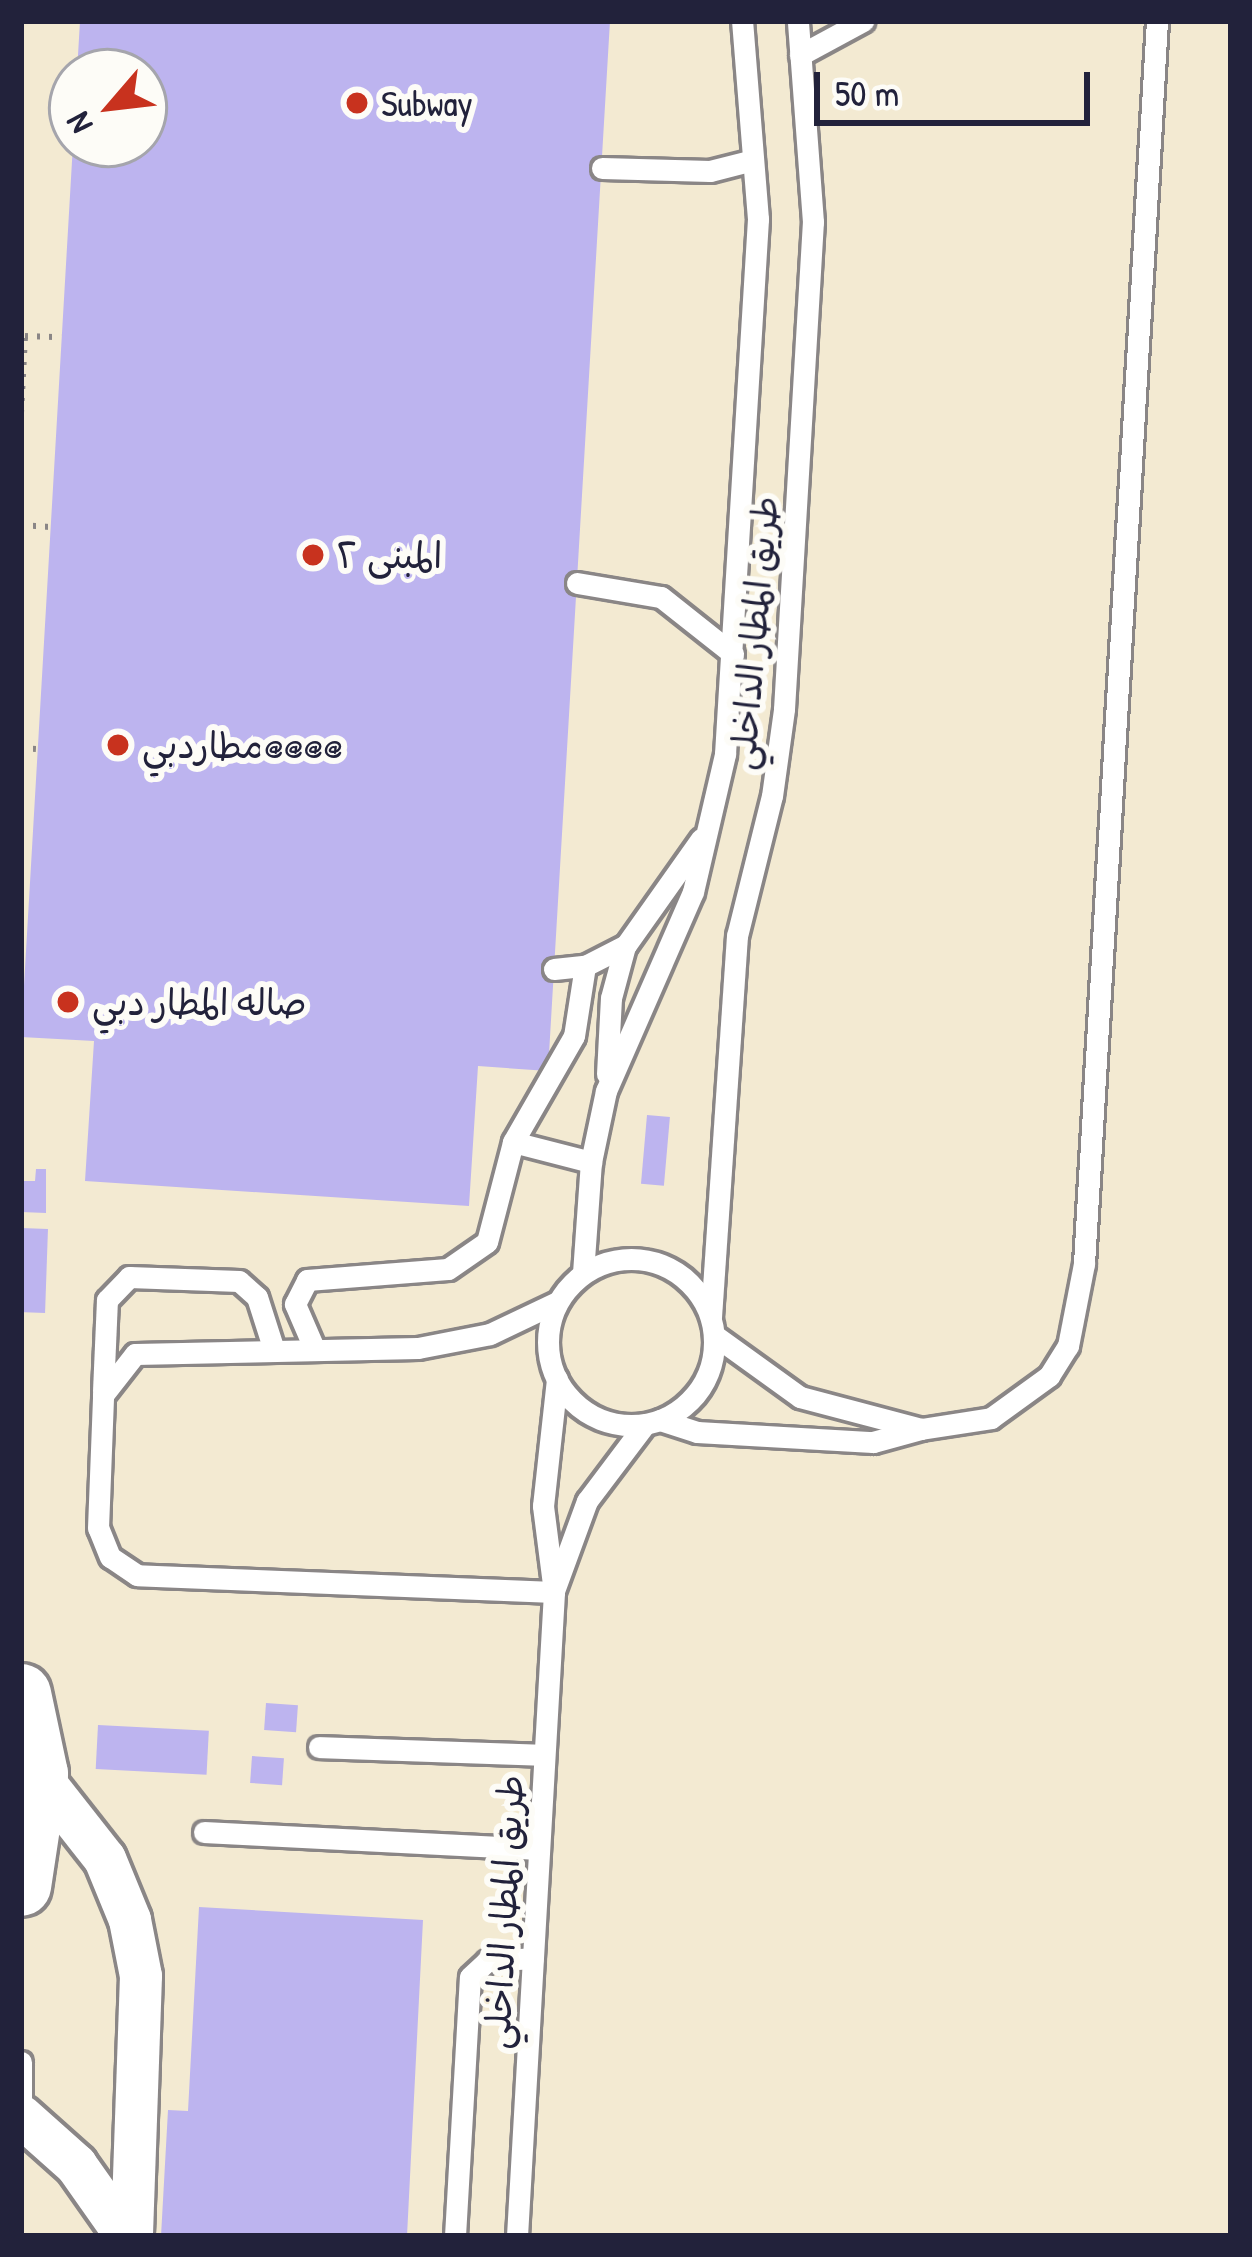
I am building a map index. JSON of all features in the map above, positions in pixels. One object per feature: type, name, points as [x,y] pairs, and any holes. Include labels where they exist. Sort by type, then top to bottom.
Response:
[{"type":"street","points":[[21,1694],[38,1774],[21,1886]]},
{"type":"street","points":[[38,1774],[105,1859],[130,1920],[142,1976],[129,2236]]},
{"type":"street","points":[[21,2112],[76,2165],[129,2236]]},
{"type":"lane","name":"طريق المطار الداخلي","points":[[583,1273],[591,1162],[606,1091],[669,959],[712,824],[733,654],[758,219],[742,21]]},
{"type":"lane","name":"طريق المطار الداخلي","points":[[554,1592],[587,1501],[652,1422],[706,1377],[737,936],[772,796],[784,709],[813,222],[798,21]]},
{"type":"lane","points":[[800,55],[863,21]]},
{"type":"lane","points":[[557,1379],[593,1416],[697,1432],[873,1442],[921,1430],[956,1429],[1022,1401],[1058,1361],[1079,1311],[1157,21]]},
{"type":"lane","points":[[602,168],[710,172],[753,160]]},
{"type":"lane","points":[[577,583],[661,597],[733,654]]},
{"type":"lane","points":[[606,1091],[611,998],[626,945],[712,824]]},
{"type":"lane","points":[[554,969],[584,966],[626,945]]},
{"type":"lane","points":[[314,1348],[295,1304],[308,1280],[424,1274],[470,1259],[498,1221],[514,1142],[574,1036],[584,966]]},
{"type":"lane","points":[[514,1142],[591,1162]]},
{"type":"lane","points":[[103,1395],[120,1365],[151,1348],[454,1343],[557,1302],[583,1273],[620,1259],[658,1263],[692,1285],[712,1326],[800,1396],[921,1430]]},
{"type":"lane","points":[[273,1347],[257,1297],[239,1281],[129,1277],[107,1300],[98,1528],[110,1557],[136,1574],[554,1592]]},
{"type":"lane","name":"طريق المطار الداخلي","points":[[518,2236],[554,1592],[543,1505],[557,1379],[548,1341],[557,1302]]},
{"type":"lane","points":[[319,1747],[544,1755]]},
{"type":"lane","points":[[204,1832],[539,1849]]},
{"type":"lane","points":[[455,2236],[470,1977],[487,1961],[533,1958]]},
{"type":"lane","points":[[21,2062],[21,2112]]},
{"type":"path","points":[[21,413],[25,336],[61,338]]},
{"type":"path","points":[[21,525],[50,527]]},
{"type":"path","points":[[21,748],[36,749]]},
{"type":"building","name":"المبنى ٢","points":[[80,21],[610,21],[548,1071],[478,1066],[469,1206],[85,1181],[94,1041],[21,1037],[72,168],[168,168],[168,48],[78,48]]},
{"type":"building","points":[[647,1115],[670,1117],[664,1186],[641,1184]]},
{"type":"building","points":[[36,1169],[46,1169],[46,1213],[21,1212],[21,1181],[35,1181]]},
{"type":"building","points":[[21,1228],[48,1229],[45,1313],[21,1312]]},
{"type":"building","points":[[266,1703],[298,1705],[296,1732],[264,1730]]},
{"type":"building","points":[[98,1725],[209,1731],[207,1775],[96,1769]]},
{"type":"building","points":[[252,1756],[284,1758],[282,1785],[250,1783]]},
{"type":"building","points":[[199,1907],[423,1920],[407,2236],[161,2236],[168,2110],[188,2111]]},
{"type":"place","name":"Subway","points":[[357,103]]},
{"type":"place","name":"المبنى ٢","points":[[313,555]]},
{"type":"place","name":"مطاردبي@@@@","points":[[118,745]]},
{"type":"place","name":"صاله المطار دبي","points":[[68,1002]]}]
